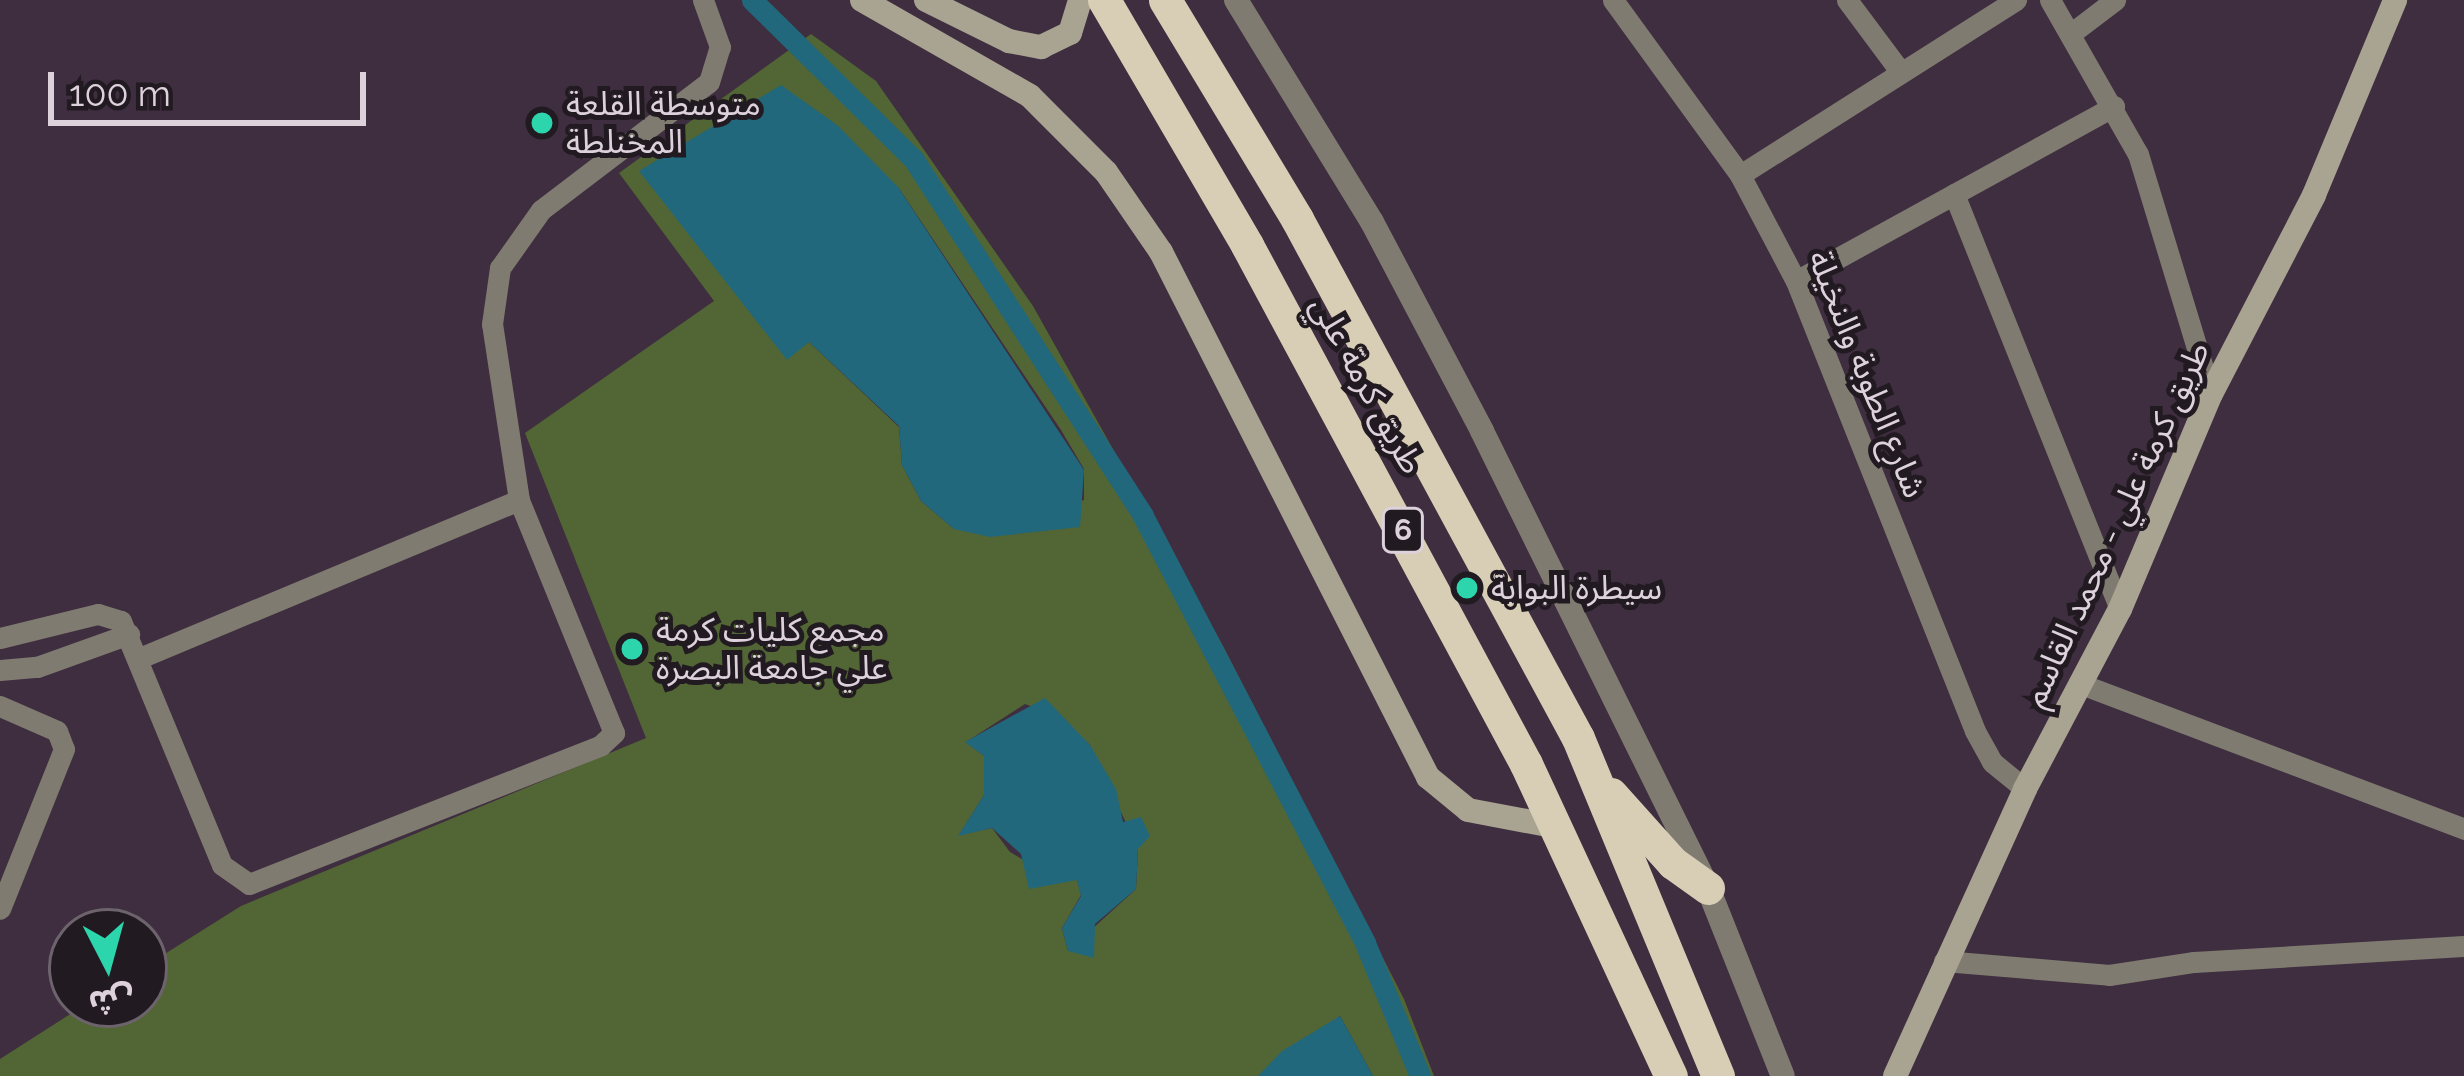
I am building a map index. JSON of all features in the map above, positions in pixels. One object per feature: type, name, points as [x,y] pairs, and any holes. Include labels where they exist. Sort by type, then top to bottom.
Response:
[{"type":"highway","name":"طريق كرمة علي","points":[[1104,0],[1328,391],[1558,827],[1671,1076]]},
{"type":"highway","name":"طريق كرمة علي","points":[[1165,0],[1343,303],[1600,785],[1716,1074]]},
{"type":"highway","points":[[1292,330],[1343,303]]},
{"type":"highway","points":[[1328,391],[1376,364]]},
{"type":"highway","points":[[1600,785],[1672,863],[1708,888]]},
{"type":"main road","points":[[862,0],[1030,96],[1106,172],[1160,252],[1428,777],[1468,810],[1558,827]]},
{"type":"main road","points":[[926,0],[1010,41],[1041,47],[1070,33],[1080,0]]},
{"type":"main road","name":"طريق كرمة علي - محمد القاسم","points":[[1895,1076],[2025,789],[2120,609],[2211,394],[2314,195],[2395,0]]},
{"type":"street","points":[[0,638],[98,614],[121,621],[221,865],[237,883],[260,881],[601,745],[614,723],[519,500],[492,324],[500,268],[541,210],[709,82],[720,47],[703,0]]},
{"type":"street","points":[[1236,0],[1383,242],[1708,888],[1783,1076]]},
{"type":"street","name":"شارع الطوبة والنخيلة","points":[[1613,0],[1740,175],[1796,281],[1975,731],[1992,762],[2025,789]]},
{"type":"street","points":[[1847,0],[1900,71]]},
{"type":"street","points":[[1740,175],[2016,0]]},
{"type":"street","points":[[2050,0],[2114,106],[2156,198],[2211,394]]},
{"type":"street","points":[[2072,32],[2115,0]]},
{"type":"street","points":[[1796,281],[2114,106]]},
{"type":"street","points":[[1954,194],[2120,609]]},
{"type":"street","points":[[140,658],[519,500]]},
{"type":"street","points":[[4,677],[129,634]]},
{"type":"street","points":[[2081,684],[2464,829]]},
{"type":"street","points":[[0,706],[57,731],[64,749],[0,909]]},
{"type":"street","points":[[1944,962],[2109,975],[2194,962],[2464,946]]},
{"type":"green space","points":[[811,34],[876,81],[1033,306],[1223,646],[1404,999],[1434,1076],[1373,1076],[1340,1016],[1258,1076],[0,1076],[0,1059],[48,1028],[168,1028],[168,952],[241,906],[646,738],[525,433],[714,301],[619,173]],"holes":[[[898,187],[1084,469],[1084,500],[954,529],[921,501],[902,465],[899,427],[808,341],[787,359]],[[1025,704],[1057,716],[1090,745],[1138,849],[1136,889],[1068,951],[1062,928],[1081,895],[1077,880],[1055,879],[1010,852],[992,828],[959,835],[984,795],[984,756],[966,742]]]},
{"type":"water","points":[[781,85],[837,125],[898,187],[1084,470],[1080,527],[990,537],[954,529],[921,501],[902,465],[899,426],[809,342],[787,360],[639,171]]},
{"type":"water","points":[[1045,698],[1090,745],[1116,789],[1123,822],[1141,817],[1150,836],[1138,849],[1136,889],[1095,924],[1094,958],[1068,951],[1062,928],[1081,896],[1077,880],[1029,889],[1021,854],[992,828],[958,836],[984,795],[984,756],[965,742]]},
{"type":"water","points":[[1340,1016],[1373,1076],[1258,1076],[1282,1051]]},
{"type":"waterway","points":[[752,0],[914,160],[1143,516],[1365,943],[1420,1076]]},
{"type":"place","name":"متوسطة القلعة المخنلطة","points":[[542,123]]},
{"type":"place","name":"سيطرة البوابة","points":[[1467,588]]},
{"type":"place","name":"مجمع كليات كرمة علي جامعة البصرة","points":[[632,649]]}]
